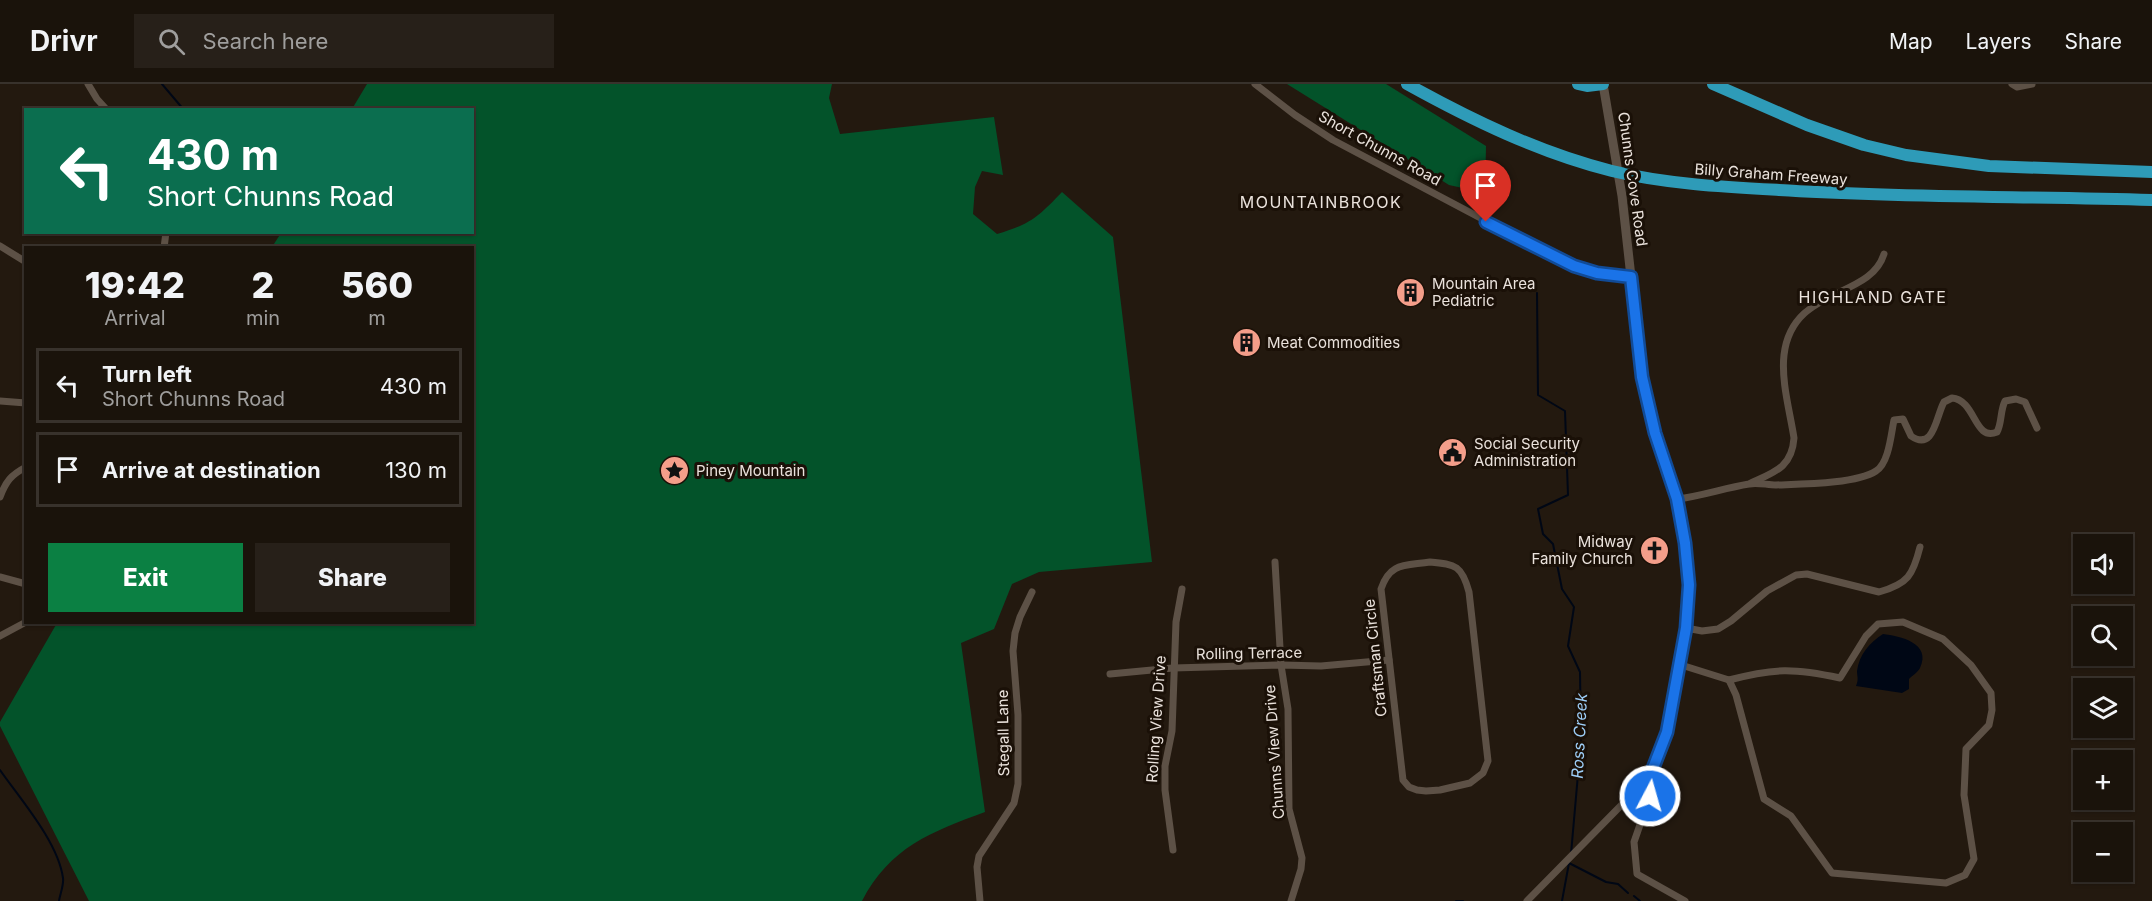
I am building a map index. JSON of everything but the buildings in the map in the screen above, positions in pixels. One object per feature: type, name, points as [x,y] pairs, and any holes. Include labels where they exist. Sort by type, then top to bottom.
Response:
[{"type":"highway","name":"Billy Graham Freeway","points":[[1407,84],[1493,129],[1573,159],[1613,171],[1678,182],[1878,196],[2056,196],[2152,200]]},
{"type":"highway","points":[[1578,84],[1587,86],[1603,84]]},
{"type":"highway","points":[[1713,84],[1807,125],[1864,145],[1906,155],[1989,166],[2152,172]]},
{"type":"street","points":[[88,84],[105,108]]},
{"type":"street","name":"Short Chunns Road","points":[[1255,84],[1295,115],[1333,140],[1541,250],[1574,266],[1597,273],[1631,277]]},
{"type":"street","name":"Chunns Cove Road","points":[[1527,901],[1650,776],[1667,732],[1686,628],[1689,585],[1685,543],[1677,499],[1655,433],[1642,377],[1622,196],[1603,84]]},
{"type":"street","points":[[2012,84],[2017,87],[2032,84]]},
{"type":"street","points":[[0,246],[24,261]]},
{"type":"street","points":[[1677,499],[1751,483],[1783,466],[1793,448],[1794,438],[1784,375],[1784,355],[1788,339],[1803,315],[1818,302],[1866,279],[1877,268],[1884,254]]},
{"type":"street","points":[[1751,483],[1774,485],[1824,482],[1864,476],[1878,470],[1884,458],[1894,420],[1903,419],[1911,436],[1920,441],[1925,440],[1934,431],[1944,402],[1948,399],[1956,398],[1964,402],[1982,431],[1991,434],[1998,429],[2005,401],[2016,399],[2025,402],[2037,428]]},
{"type":"street","points":[[0,401],[24,403]]},
{"type":"street","points":[[0,497],[6,482],[12,475],[24,468]]},
{"type":"street","points":[[1686,628],[1702,631],[1725,626],[1767,591],[1796,575],[1808,574],[1879,592],[1889,590],[1906,580],[1911,574],[1920,547]]},
{"type":"street","name":"Chunns View Drive","points":[[1275,562],[1281,665],[1288,709],[1289,809],[1302,858],[1291,901]]},
{"type":"street","name":"Craftsman Circle","points":[[1430,562],[1449,563],[1460,569],[1469,592],[1488,761],[1483,773],[1470,783],[1426,792],[1409,787],[1403,780],[1389,660],[1381,589],[1385,576],[1396,568],[1430,562]]},
{"type":"street","points":[[0,577],[24,583]]},
{"type":"street","name":"Rolling View Drive","points":[[1173,850],[1165,790],[1165,766],[1172,731],[1176,622],[1182,589]]},
{"type":"street","name":"Stegall Lane","points":[[980,901],[977,867],[979,856],[1014,803],[1018,784],[1018,715],[1013,651],[1020,617],[1032,592]]},
{"type":"street","points":[[1678,664],[1729,680],[1785,669],[1840,678],[1866,636],[1878,624],[1903,622],[1943,639],[1971,665],[1992,693],[1989,725],[1966,749],[1964,795],[1974,859],[1965,875],[1946,883],[1832,873],[1791,816],[1764,799],[1736,695],[1729,680]]},
{"type":"street","points":[[0,636],[24,623]]},
{"type":"street","name":"Rolling Terrace","points":[[1110,674],[1173,668],[1321,666],[1389,660]]},
{"type":"street","points":[[1650,776],[1650,796],[1634,842],[1637,874],[1685,901]]},
{"type":"green space","points":[[367,84],[832,84],[829,98],[840,134],[994,117],[1003,175],[982,171],[975,187],[973,214],[997,234],[1033,219],[1062,192],[1113,237],[1152,562],[1039,572],[1012,584],[994,629],[961,643],[985,812],[930,835],[899,854],[873,882],[862,901],[89,901],[0,726],[0,722],[56,624],[474,624],[474,246],[273,246],[280,234],[474,234],[474,108],[353,108]]},
{"type":"green space","points":[[1287,84],[1386,84],[1486,146],[1485,193],[1449,185]]},
{"type":"shaded area","points":[[1883,634],[1912,642],[1922,652],[1923,659],[1920,668],[1909,679],[1909,689],[1902,693],[1856,686],[1858,665],[1863,654]]},
{"type":"waterway","points":[[162,84],[182,108]]},
{"type":"waterway","name":"Ross Creek","points":[[1537,293],[1538,395],[1565,411],[1568,495],[1538,509],[1543,534],[1553,544],[1562,589],[1574,607],[1568,646],[1580,672],[1581,740],[1571,854]]},
{"type":"waterway","points":[[0,770],[38,822],[54,850],[63,878],[59,901]]},
{"type":"waterway","points":[[1569,863],[1606,882],[1618,884],[1628,893]]},
{"type":"waterway","name":"Ross Creek","points":[[1562,901],[1569,863]]},
{"type":"waterway","points":[[1634,896],[1640,901]]},
{"type":"waterway","points":[[1456,901],[1463,901]]},
{"type":"place","name":"Mountain Area Pediatric","points":[[1411,292]]},
{"type":"place","name":"Meat Commodities","points":[[1246,342]]},
{"type":"place","name":"Social Security Administration","points":[[1453,452]]},
{"type":"place","name":"Piney Mountain","points":[[675,470]]},
{"type":"place","name":"Midway Family Church","points":[[1654,550]]},
{"type":"district","name":"MOUNTAINBROOK","points":[[1321,202]]},
{"type":"district","name":"HIGHLAND GATE","points":[[1873,297]]},
{"type":"route","points":[[1486,222],[1574,266],[1597,273],[1631,277],[1642,377],[1655,433],[1677,499],[1685,543],[1689,585],[1686,628],[1667,732],[1650,776],[1650,796]]}]
